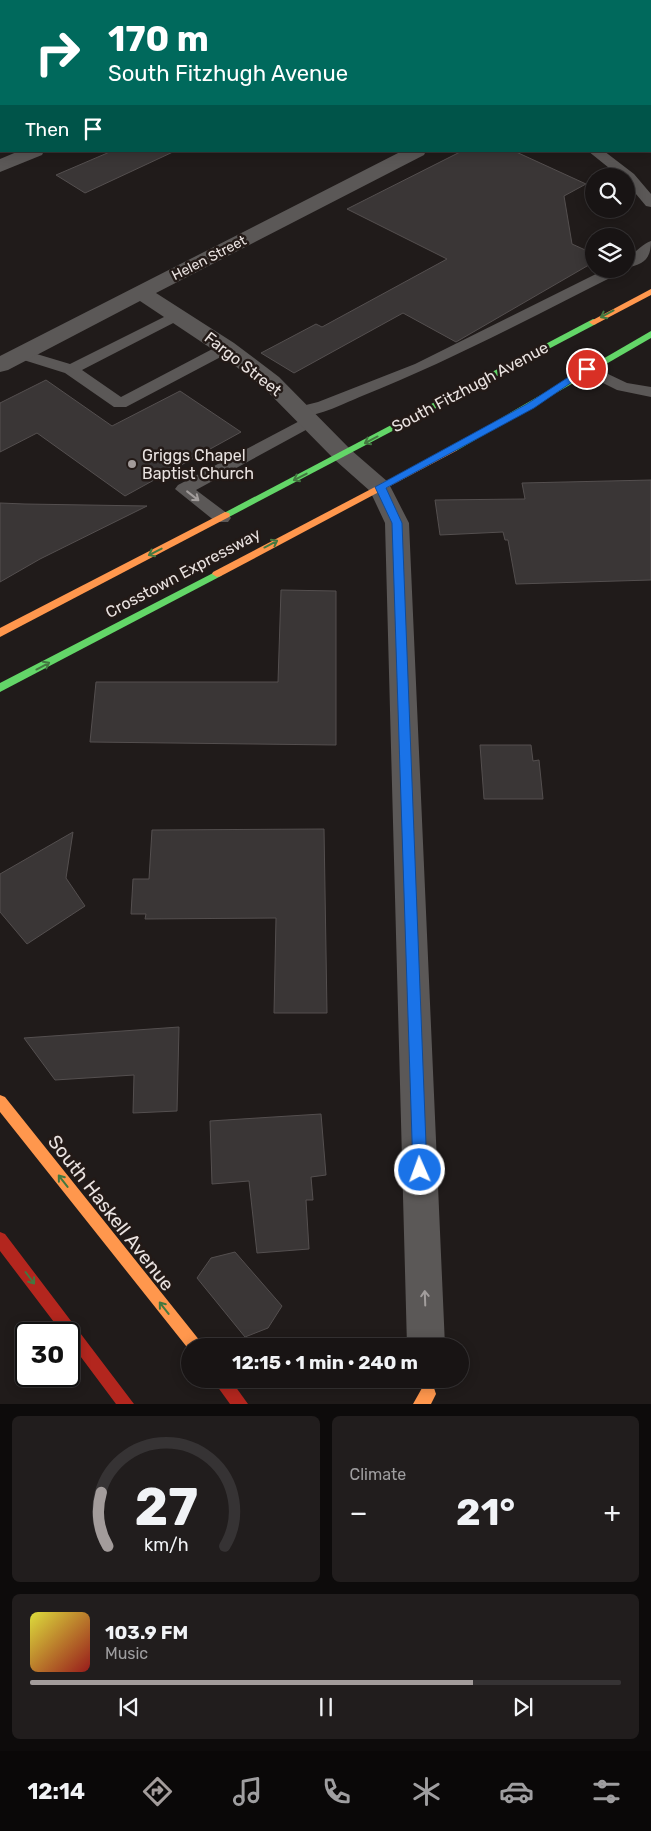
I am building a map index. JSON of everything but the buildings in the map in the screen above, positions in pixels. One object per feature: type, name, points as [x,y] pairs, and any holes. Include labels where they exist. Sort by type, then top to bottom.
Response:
[{"type":"main road","name":"South Fitzhugh Avenue","points":[[343,455],[651,292]]},
{"type":"main road","points":[[380,487],[530,406],[587,369],[651,334]]},
{"type":"main road","name":"Crosstown Expressway","points":[[0,633],[343,455]]},
{"type":"main road","name":"Crosstown Expressway","points":[[0,688],[380,487]]},
{"type":"main road","name":"South Haskell Avenue","points":[[0,1101],[189,1338]]},
{"type":"main road","points":[[0,1239],[126,1404]]},
{"type":"main road","points":[[227,1388],[240,1404]]},
{"type":"street","points":[[0,166],[33,152]]},
{"type":"street","name":"Helen Street","points":[[0,365],[415,152]]},
{"type":"street","name":"Fargo Street","points":[[141,293],[226,348],[271,382],[343,455],[380,487]]},
{"type":"street","points":[[380,487],[397,523],[426,1338]]},
{"type":"lane","points":[[596,152],[629,177],[651,202]]},
{"type":"lane","points":[[635,260],[642,256],[651,245]]},
{"type":"lane","points":[[222,518],[184,489],[324,406],[421,367],[599,278]]},
{"type":"lane","points":[[71,370],[176,316]]},
{"type":"lane","points":[[20,354],[71,370],[120,404],[226,348]]},
{"type":"lane","points":[[587,369],[623,387],[651,392]]},
{"type":"traffic: fast","points":[[225,515],[593,322]]},
{"type":"traffic: fast","points":[[453,449],[651,334]]},
{"type":"traffic: fast","points":[[0,688],[217,574]]},
{"type":"traffic: slow","points":[[593,322],[651,292]]},
{"type":"traffic: slow","points":[[217,574],[453,449]]},
{"type":"traffic: slow","points":[[0,633],[225,515]]},
{"type":"traffic: slow","points":[[0,1101],[189,1338]]},
{"type":"traffic: slow","points":[[421,1404],[428,1394]]},
{"type":"traffic: jam","points":[[0,1239],[126,1404]]},
{"type":"traffic: jam","points":[[227,1388],[240,1404]]},
{"type":"place","name":"Griggs Chapel Baptist Church","points":[[132,464]]},
{"type":"route","points":[[420,1170],[397,523],[380,487],[530,406],[587,369]]}]
